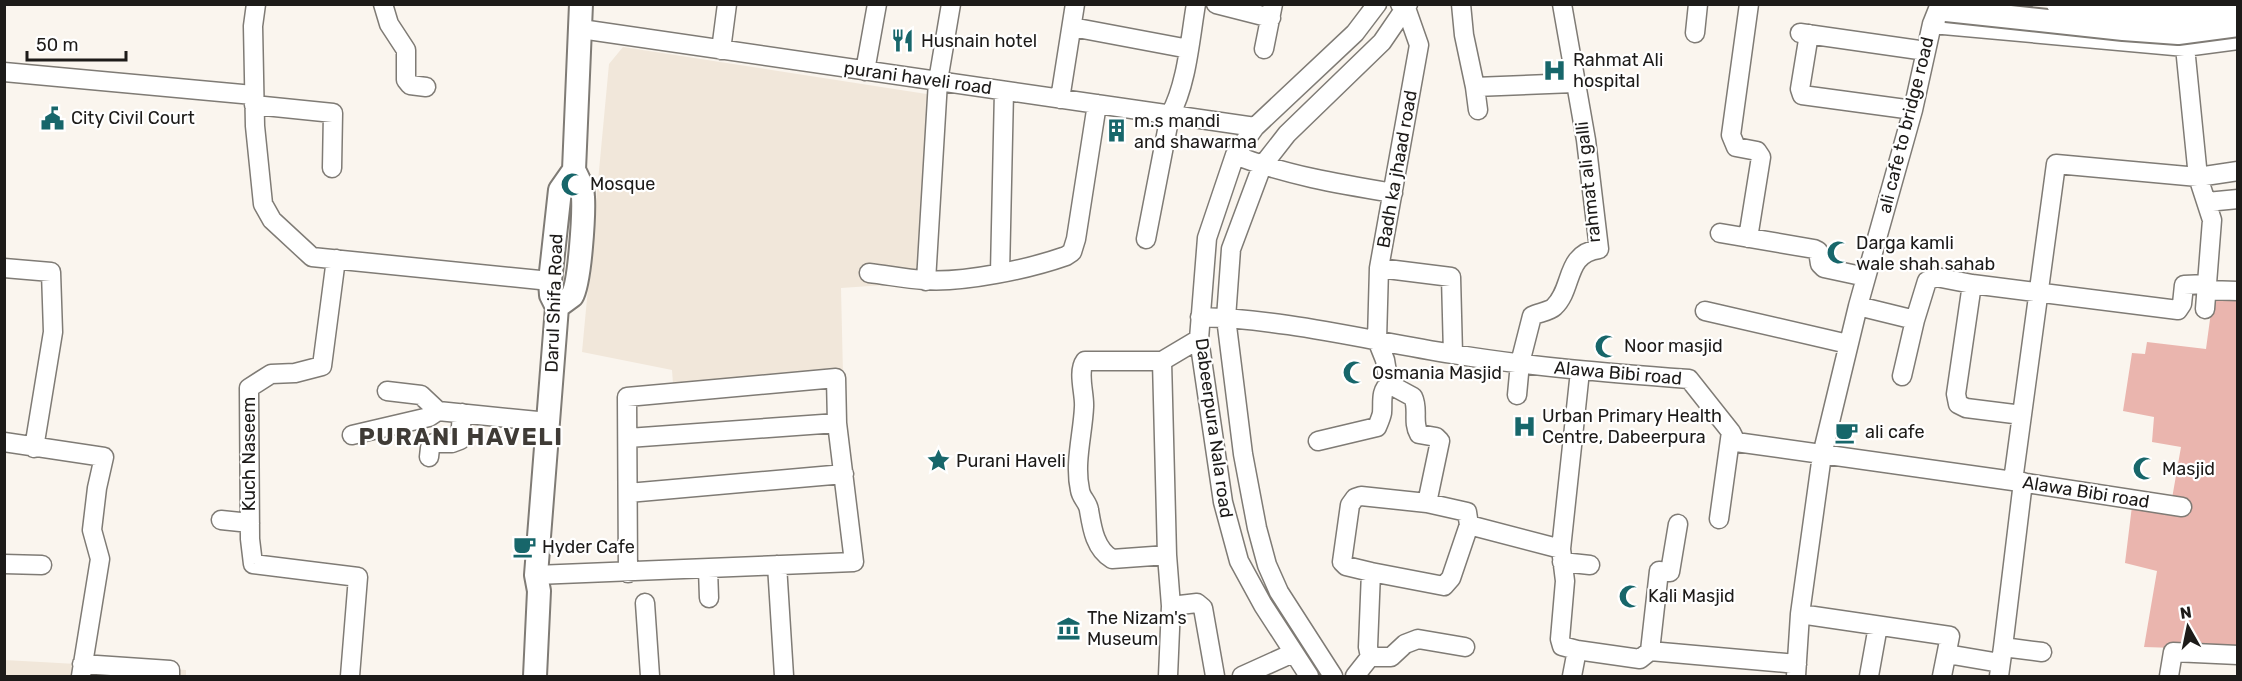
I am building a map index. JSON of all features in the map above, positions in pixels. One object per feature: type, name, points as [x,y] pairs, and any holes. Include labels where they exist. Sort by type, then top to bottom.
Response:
[{"type":"main road","name":"Darul Shifa Road","points":[[535,676],[539,591],[536,578],[557,307],[551,294],[550,280],[560,190],[574,170],[581,4]]},
{"type":"main road","points":[[2058,4],[2178,16],[2238,9]]},
{"type":"main road","points":[[1939,13],[2178,33],[2238,25]]},
{"type":"main road","points":[[557,307],[572,297],[576,280],[583,195],[574,170]]},
{"type":"main road","points":[[524,676],[529,591],[536,578]]},
{"type":"street","points":[[256,4],[253,26],[254,100],[263,204],[272,220],[312,257],[550,280]]},
{"type":"street","points":[[382,4],[389,24],[406,50],[406,81],[410,85],[426,87]]},
{"type":"street","points":[[721,50],[728,4]]},
{"type":"street","points":[[865,71],[877,4]]},
{"type":"street","points":[[926,280],[938,81],[951,4]]},
{"type":"street","points":[[1060,99],[1075,4]]},
{"type":"street","points":[[1146,239],[1170,115],[1177,103],[1189,49],[1196,4]]},
{"type":"street","points":[[1216,4],[1272,11],[1264,50]]},
{"type":"street","name":"Dabeerpura Nala road","points":[[1309,676],[1263,605],[1239,561],[1223,502],[1199,339],[1207,238],[1235,155],[1255,127],[1355,33],[1377,4]]},
{"type":"street","points":[[1461,4],[1478,110]]},
{"type":"street","name":"rahmat ali galli","points":[[1520,363],[1532,316],[1554,308],[1563,293],[1574,264],[1588,251],[1599,249],[1586,140],[1574,83],[1562,4]]},
{"type":"street","points":[[1695,33],[1698,4]]},
{"type":"street","points":[[1748,238],[1761,157],[1757,151],[1736,147],[1731,135],[1749,4]]},
{"type":"street","points":[[2210,4],[2216,44]]},
{"type":"street","name":"Dabeerpura Nala road","points":[[1333,676],[1279,592],[1267,565],[1257,528],[1243,454],[1226,318],[1231,249],[1262,166],[1287,134],[1382,42],[1404,6]]},
{"type":"street","name":"Badh ka jhaad road","points":[[1389,384],[1385,360],[1377,339],[1379,268],[1419,45],[1404,6]]},
{"type":"street","points":[[1939,13],[2185,47],[2238,40]]},
{"type":"street","name":"ali cafe to bridge road","points":[[1796,670],[1800,614],[1822,455],[1858,306],[1913,110],[1926,51],[1939,13]]},
{"type":"street","points":[[1072,27],[1189,49]]},
{"type":"street","name":"purani haveli road","points":[[581,29],[1255,127]]},
{"type":"street","points":[[1913,110],[1802,95],[1800,89],[1805,34],[1926,51]]},
{"type":"street","points":[[2185,47],[2198,177],[2212,220],[2205,309]]},
{"type":"street","points":[[4,72],[254,100],[333,113],[332,168]]},
{"type":"street","points":[[1475,87],[1574,83]]},
{"type":"street","points":[[1000,273],[1004,91]]},
{"type":"street","points":[[869,273],[926,280],[1000,273],[1058,259],[1072,252],[1097,104]]},
{"type":"street","points":[[1235,155],[1262,166],[1393,193]]},
{"type":"street","points":[[2000,662],[2018,482],[2022,416],[2056,165],[2198,177],[2238,171]]},
{"type":"street","points":[[2207,202],[2238,200]]},
{"type":"street","points":[[1720,233],[1814,249],[1818,251],[1820,264],[1824,268],[1866,277]]},
{"type":"street","name":"Kuch Naseem","points":[[336,259],[322,366],[295,373],[271,374],[249,388],[250,523],[253,564],[358,577],[350,676]]},
{"type":"street","points":[[4,268],[51,272],[53,332],[34,448]]},
{"type":"street","points":[[1379,268],[1451,277],[1453,354]]},
{"type":"street","points":[[1902,376],[1915,320],[1929,278],[1936,277],[1972,284],[2178,310],[2182,304],[2184,285],[2238,291]]},
{"type":"street","points":[[1972,284],[1956,394],[1958,404],[1966,408],[2022,416]]},
{"type":"street","points":[[1858,306],[1915,320]]},
{"type":"street","points":[[1706,311],[1848,344]]},
{"type":"street","name":"Alawa Bibi road","points":[[1200,317],[1226,318],[1377,339],[1453,354],[1580,371],[1689,379],[1731,432],[1736,442],[2182,507]]},
{"type":"street","points":[[1167,555],[1112,559],[1106,555],[1094,535],[1088,505],[1082,497],[1078,478],[1084,405],[1082,365],[1085,362],[1162,361],[1199,339]]},
{"type":"street","points":[[1162,361],[1167,555],[1171,606],[1166,673]]},
{"type":"street","points":[[1516,395],[1520,363]]},
{"type":"street","points":[[1580,371],[1562,555],[1565,581],[1560,643],[1562,646],[1640,659],[1650,651],[1659,571],[1670,572],[1678,524]]},
{"type":"street","points":[[536,578],[854,562],[837,423],[836,378],[627,398],[628,573]]},
{"type":"street","points":[[1318,441],[1377,427],[1382,415],[1383,393],[1385,386],[1389,384],[1413,397],[1417,407],[1415,426],[1419,434],[1436,437],[1440,441],[1427,503]]},
{"type":"street","points":[[387,391],[421,395],[438,411]]},
{"type":"street","points":[[352,435],[429,417],[438,411],[548,422]]},
{"type":"street","points":[[429,457],[430,448],[434,443],[452,443],[459,440],[462,413]]},
{"type":"street","points":[[628,438],[837,423]]},
{"type":"street","points":[[1719,519],[1731,432]]},
{"type":"street","points":[[6,448],[34,448],[104,457],[97,488],[92,530],[100,559],[82,670],[170,670],[170,676]]},
{"type":"street","points":[[628,493],[844,474]]},
{"type":"street","points":[[1367,496],[1427,503],[1467,512],[1469,525],[1451,578],[1444,586],[1371,572],[1346,566],[1342,562],[1352,502],[1355,498],[1367,496]]},
{"type":"street","points":[[221,520],[250,523]]},
{"type":"street","points":[[1469,525],[1590,565]]},
{"type":"street","points":[[1231,534],[1257,528]]},
{"type":"street","points":[[4,564],[42,565]]},
{"type":"street","points":[[777,565],[784,676]]},
{"type":"street","points":[[708,569],[709,598]]},
{"type":"street","points":[[1355,676],[1370,657],[1368,647],[1371,572]]},
{"type":"street","points":[[645,603],[650,676]]},
{"type":"street","points":[[1171,606],[1197,603],[1203,608],[1215,676]]},
{"type":"street","points":[[1800,614],[1950,636],[1942,676]]},
{"type":"street","points":[[1869,676],[1878,626]]},
{"type":"street","points":[[1370,657],[1391,657],[1405,644],[1419,639],[1465,647]]},
{"type":"street","points":[[1572,676],[1577,650]]},
{"type":"street","points":[[1650,651],[1796,670]]},
{"type":"street","points":[[2169,676],[2173,651],[2238,655]]},
{"type":"street","points":[[1947,654],[2000,662],[2042,652]]},
{"type":"street","points":[[1242,676],[1293,653]]},
{"type":"shaded area","points":[[623,47],[933,95],[929,282],[841,288],[843,375],[673,384],[672,370],[582,352],[609,64]]},
{"type":"shaded area","points":[[2213,297],[2237,298],[2237,650],[2144,647],[2157,571],[2125,563],[2132,506],[2170,510],[2181,447],[2152,442],[2154,417],[2123,411],[2132,353],[2145,354],[2147,342],[2206,349]]},
{"type":"shaded area","points":[[4,660],[186,670],[186,676],[5,676]]},
{"type":"place","name":"Husnain hotel","points":[[903,41]]},
{"type":"place","name":"Rahmat Ali hospital","points":[[1555,70]]},
{"type":"place","name":"City Civil Court","points":[[53,118]]},
{"type":"place","name":"m.s mandi and shawarma","points":[[1116,131]]},
{"type":"place","name":"Mosque","points":[[572,184]]},
{"type":"place","name":"Darga kamli wale shah sahab","points":[[1838,253]]},
{"type":"place","name":"Noor masjid","points":[[1606,346]]},
{"type":"place","name":"Osmania Masjid","points":[[1354,373]]},
{"type":"place","name":"Urban Primary Health Centre, Dabeerpura","points":[[1524,426]]},
{"type":"place","name":"ali cafe","points":[[1847,432]]},
{"type":"place","name":"Purani Haveli","points":[[938,461]]},
{"type":"place","name":"Masjid","points":[[2144,469]]},
{"type":"place","name":"Hyder Cafe","points":[[524,547]]},
{"type":"place","name":"Kali Masjid","points":[[1630,596]]},
{"type":"place","name":"The Nizam's Museum","points":[[1069,628]]},
{"type":"district","name":"PURANI HAVELI","points":[[461,437]]}]
